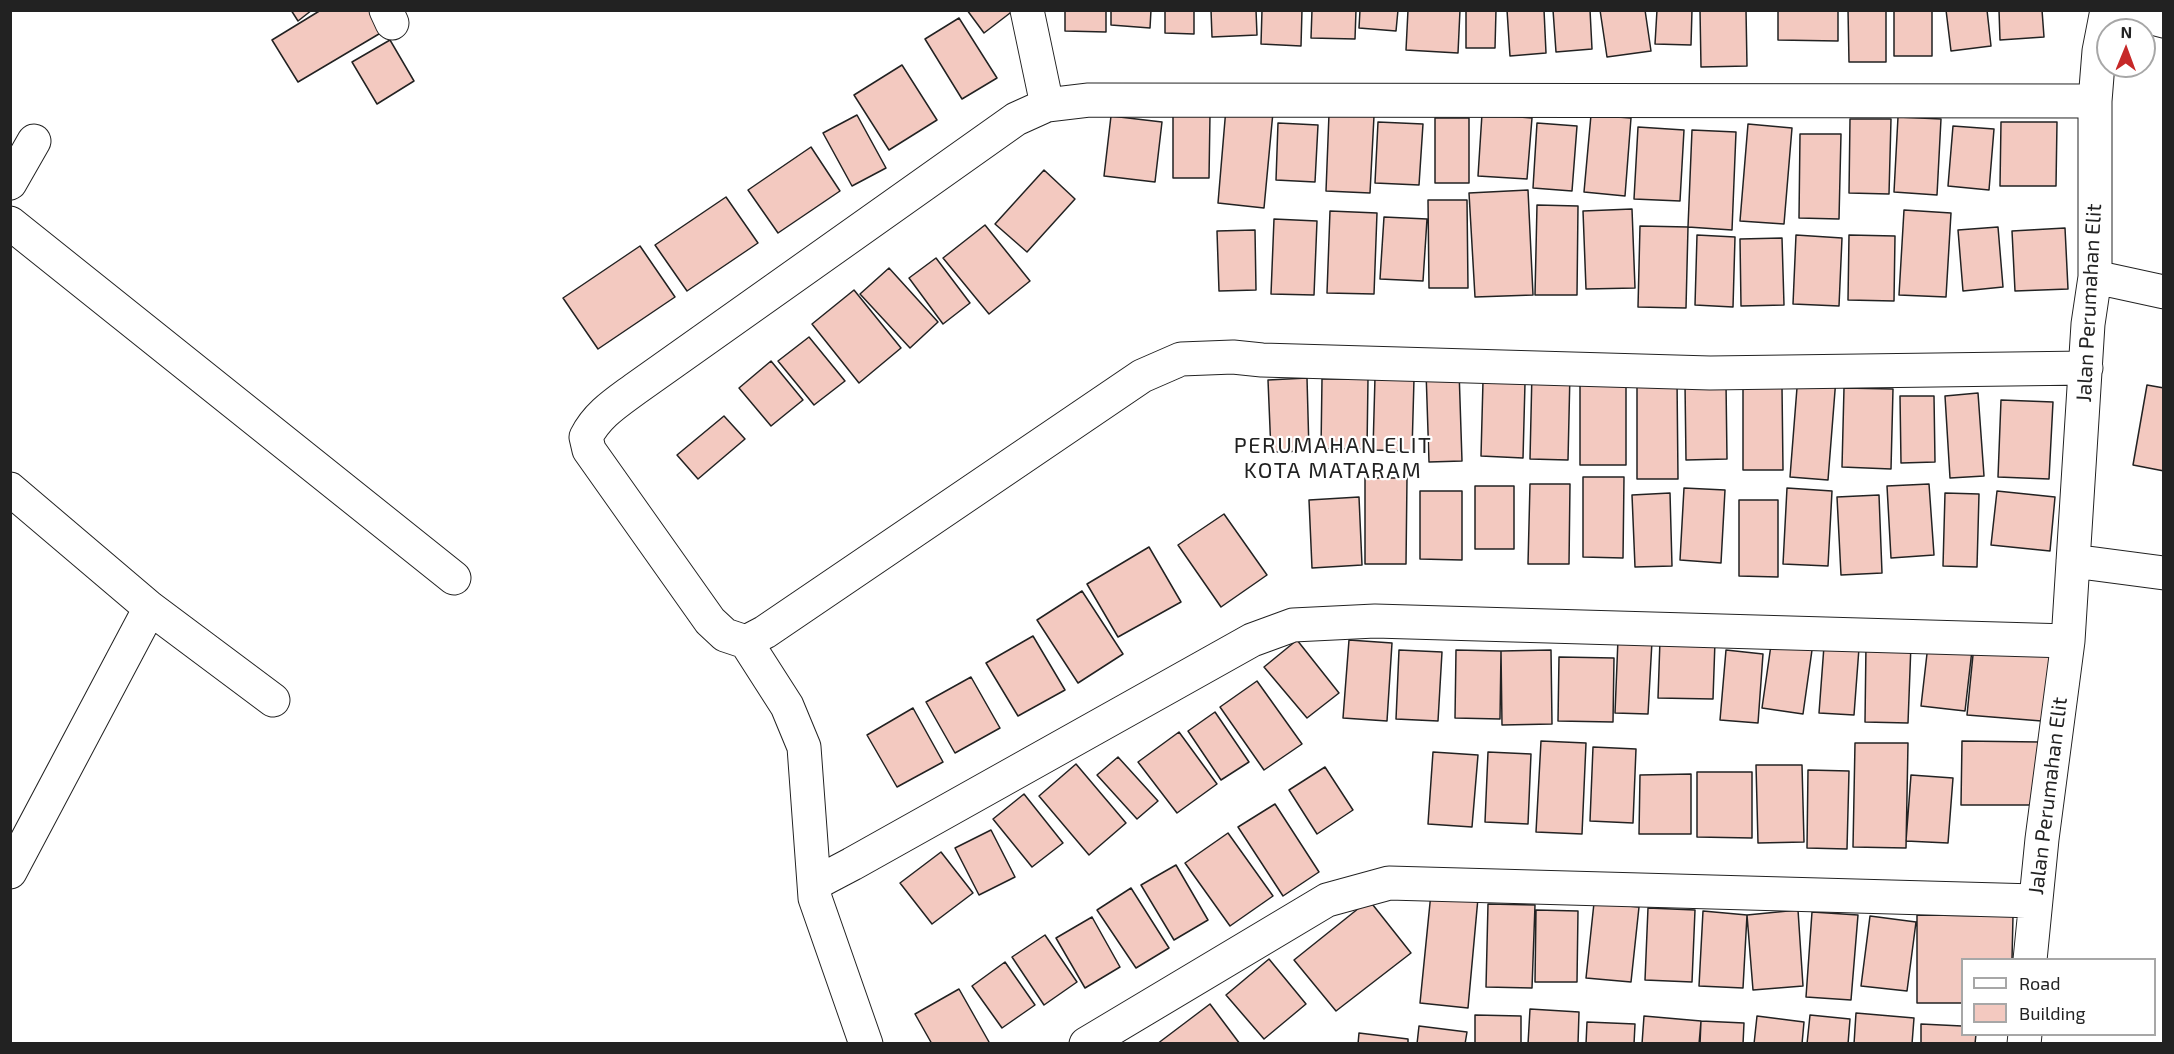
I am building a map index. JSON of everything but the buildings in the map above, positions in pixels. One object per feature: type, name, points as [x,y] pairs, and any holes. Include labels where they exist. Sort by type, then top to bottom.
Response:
[{"type":"street","points":[[1027,10],[1047,105]]},
{"type":"street","name":"Jalan Perumahan Elit","points":[[2030,958],[2035,901],[2068,641],[2088,324],[2095,277],[2095,101],[2099,51],[2107,10]]},
{"type":"street","points":[[2121,10],[2163,21]]},
{"type":"street","points":[[866,1044],[815,898],[804,747],[787,706],[746,642],[725,635],[710,621],[589,450],[586,436],[593,424],[606,411],[1016,119],[1047,105],[1089,100],[2095,101]]},
{"type":"street","points":[[10,183],[34,141]]},
{"type":"street","points":[[10,223],[454,578]]},
{"type":"street","points":[[2095,277],[2163,292]]},
{"type":"street","points":[[746,642],[765,632],[1142,376],[1181,359],[1233,357],[1710,373],[2086,368]]},
{"type":"street","points":[[10,489],[150,608],[273,700]]},
{"type":"street","points":[[2073,561],[2163,573]]},
{"type":"street","points":[[10,872],[150,608]]},
{"type":"street","points":[[814,884],[1252,640],[1293,625],[1375,621],[2068,641]]},
{"type":"street","points":[[1086,1044],[1327,900],[1389,883],[2035,901]]},
{"type":"district","name":"PERUMAHAN ELIT KOTA MATARAM","points":[[1333,458]]}]
